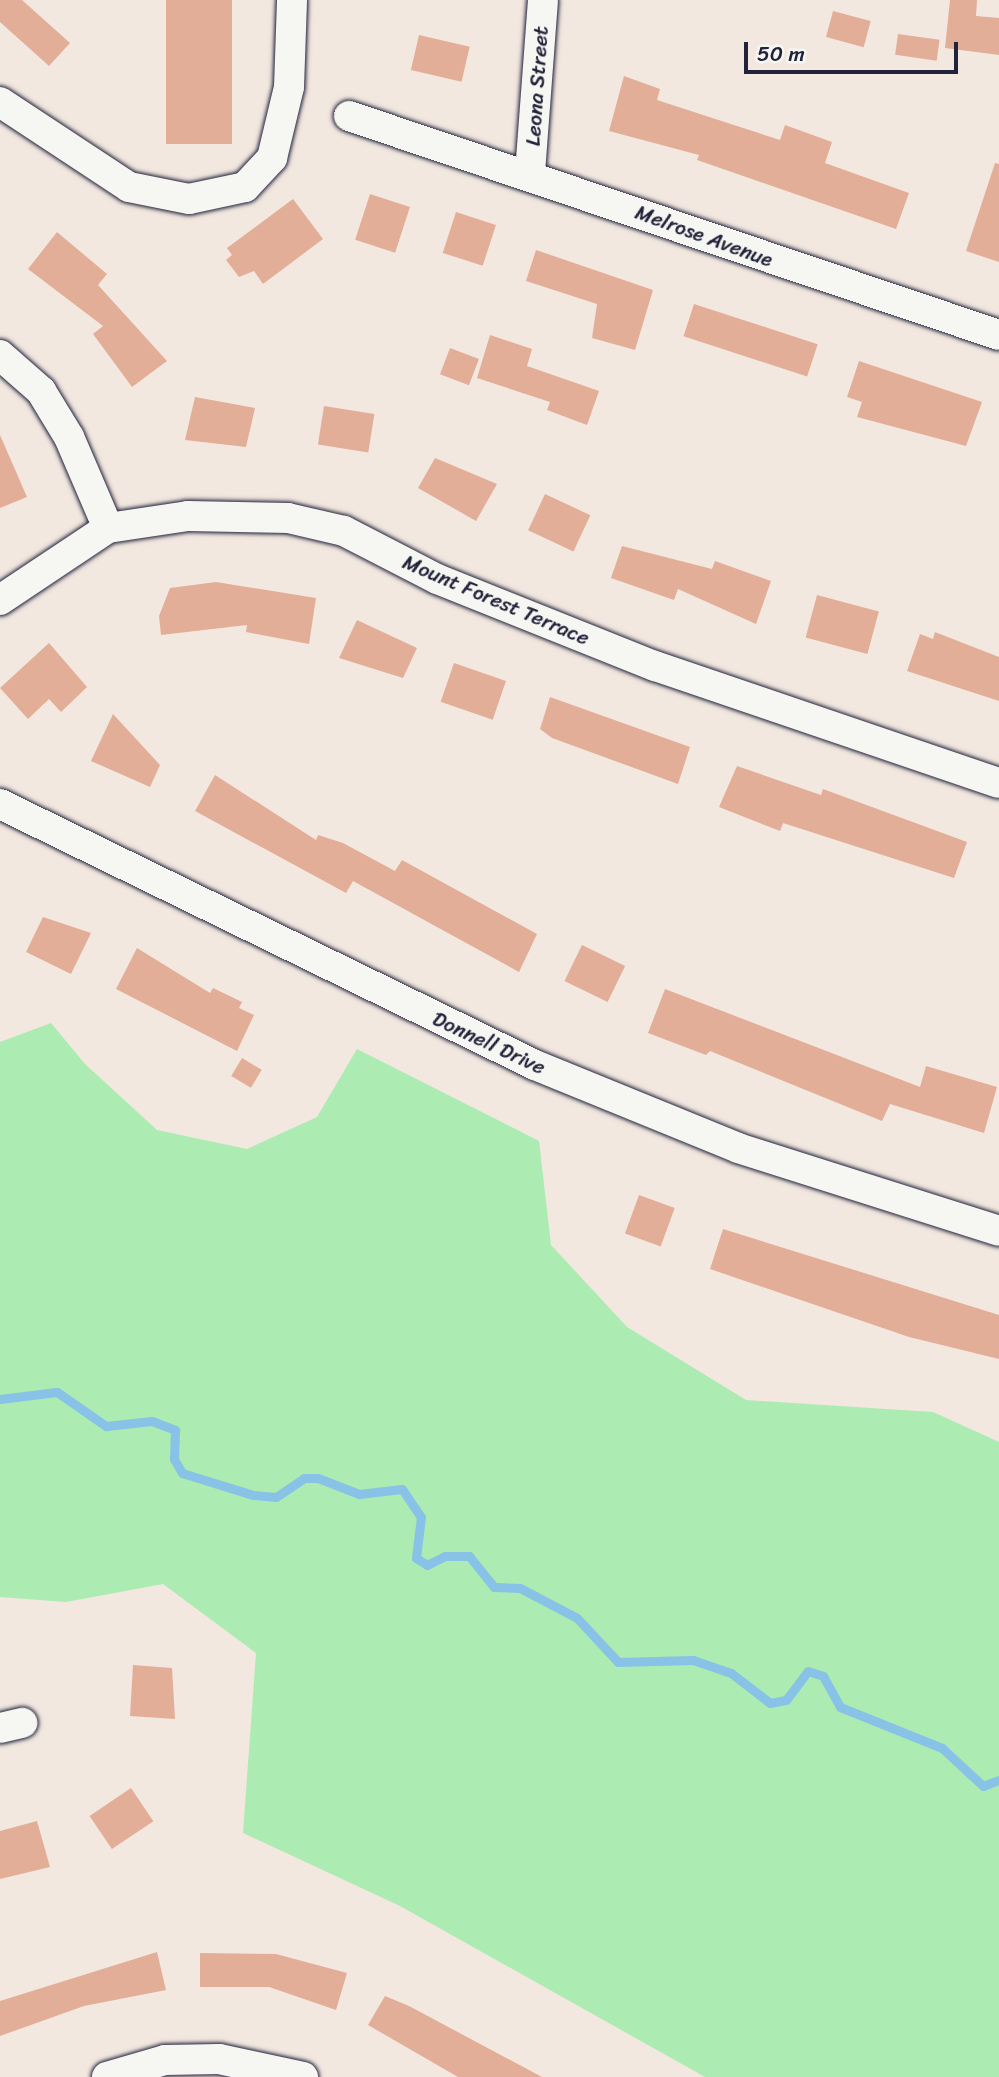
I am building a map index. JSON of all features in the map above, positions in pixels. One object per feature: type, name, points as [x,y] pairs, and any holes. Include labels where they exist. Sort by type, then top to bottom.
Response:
[{"type":"street","points":[[0,102],[129,187],[189,199],[245,187],[272,158],[289,87],[292,0]]},
{"type":"street","name":"Leona Street","points":[[530,173],[543,0]]},
{"type":"street","name":"Melrose Avenue","points":[[349,116],[408,139],[530,173],[999,335]]},
{"type":"street","points":[[0,355],[41,391],[69,437],[108,528]]},
{"type":"street","name":"Mount Forest Terrace","points":[[0,600],[108,528],[239,513],[344,531],[438,579],[655,666],[999,783]]},
{"type":"street","name":"Donnell Drive","points":[[0,804],[535,1065],[738,1148],[999,1231]]},
{"type":"street","points":[[107,2077],[166,2060],[219,2059],[303,2077]]},
{"type":"green space","points":[[51,1023],[85,1064],[157,1130],[247,1149],[317,1117],[357,1049],[539,1141],[551,1245],[627,1327],[746,1400],[933,1412],[999,1442],[999,2077],[705,2077],[400,1906],[243,1833],[256,1653],[163,1584],[66,1602],[0,1597],[0,1042]]},
{"type":"building","points":[[0,0],[22,0],[70,43],[49,66],[0,22]]},
{"type":"building","points":[[166,0],[232,0],[232,144],[166,144]]},
{"type":"building","points":[[950,0],[977,0],[976,16],[999,18],[999,55],[945,48]]},
{"type":"building","points":[[833,11],[871,21],[864,47],[826,37]]},
{"type":"building","points":[[898,34],[940,40],[937,61],[895,55]]},
{"type":"building","points":[[419,35],[470,47],[462,82],[411,70]]},
{"type":"building","points":[[624,76],[660,89],[657,100],[780,140],[785,125],[832,142],[825,163],[909,193],[896,229],[697,160],[699,155],[609,131]]},
{"type":"building","points":[[995,163],[999,164],[999,262],[966,251]]},
{"type":"building","points":[[370,194],[410,207],[395,253],[355,240]]},
{"type":"building","points":[[293,199],[323,239],[263,284],[254,271],[239,277],[226,260],[232,255],[227,248]]},
{"type":"building","points":[[456,212],[496,225],[483,266],[443,253]]},
{"type":"building","points":[[57,232],[107,274],[98,285],[167,361],[132,387],[93,334],[103,326],[28,269]]},
{"type":"building","points":[[536,250],[653,290],[635,350],[592,338],[597,304],[526,281]]},
{"type":"building","points":[[694,304],[818,344],[807,377],[683,336]]},
{"type":"building","points":[[490,335],[532,349],[527,366],[599,391],[587,425],[547,410],[550,402],[477,378]]},
{"type":"building","points":[[450,348],[479,359],[469,385],[440,374]]},
{"type":"building","points":[[859,361],[982,402],[966,446],[857,417],[862,402],[847,397]]},
{"type":"building","points":[[195,397],[255,408],[246,447],[185,440]]},
{"type":"building","points":[[324,406],[374,414],[368,452],[318,445]]},
{"type":"building","points":[[0,435],[27,497],[0,508]]},
{"type":"building","points":[[435,458],[497,484],[476,521],[418,488]]},
{"type":"building","points":[[545,494],[590,515],[573,551],[528,530]]},
{"type":"building","points":[[622,546],[712,569],[715,561],[771,581],[756,624],[678,589],[674,600],[611,578]]},
{"type":"building","points":[[216,582],[316,598],[309,644],[246,632],[247,625],[161,635],[159,616],[170,588]]},
{"type":"building","points":[[817,595],[879,612],[867,654],[806,638]]},
{"type":"building","points":[[357,620],[417,648],[403,678],[339,658]]},
{"type":"building","points":[[935,632],[999,657],[999,701],[907,671],[920,634],[933,639]]},
{"type":"building","points":[[49,643],[87,687],[61,712],[49,699],[28,719],[0,688]]},
{"type":"building","points":[[454,663],[506,681],[493,720],[441,702]]},
{"type":"building","points":[[550,697],[690,747],[678,784],[552,738],[540,729]]},
{"type":"building","points":[[113,714],[160,765],[150,787],[91,761]]},
{"type":"building","points":[[737,766],[821,795],[823,789],[967,842],[954,878],[783,823],[780,831],[719,807]]},
{"type":"building","points":[[215,775],[316,840],[318,835],[343,843],[395,871],[402,860],[537,934],[519,972],[353,881],[346,893],[195,811]]},
{"type":"building","points":[[43,917],[91,933],[71,974],[26,952]]},
{"type":"building","points":[[582,945],[625,966],[608,1002],[564,981]]},
{"type":"building","points":[[137,948],[210,993],[213,988],[242,1002],[239,1008],[254,1015],[237,1051],[116,989]]},
{"type":"building","points":[[665,989],[920,1087],[926,1066],[997,1087],[984,1133],[890,1104],[882,1121],[710,1051],[706,1055],[648,1033]]},
{"type":"building","points":[[242,1058],[262,1070],[251,1088],[231,1076]]},
{"type":"building","points":[[639,1195],[675,1208],[661,1247],[625,1234]]},
{"type":"building","points":[[723,1229],[999,1315],[999,1359],[909,1337],[710,1269]]},
{"type":"building","points":[[133,1665],[172,1668],[175,1719],[130,1716]]},
{"type":"building","points":[[131,1788],[153,1821],[112,1849],[90,1816]]},
{"type":"building","points":[[37,1821],[50,1867],[0,1879],[0,1831]]},
{"type":"building","points":[[157,1952],[166,1990],[84,2006],[0,2036],[0,2001]]},
{"type":"building","points":[[200,1953],[276,1954],[347,1973],[336,2010],[269,1987],[200,1987]]},
{"type":"building","points":[[385,1996],[409,2006],[542,2077],[458,2077],[368,2025]]},
{"type":"waterway","points":[[0,1399],[57,1392],[106,1426],[152,1421],[175,1430],[174,1459],[182,1473],[253,1495],[276,1497],[304,1478],[318,1478],[359,1494],[402,1489],[421,1517],[416,1558],[427,1565],[445,1556],[469,1556],[494,1587],[520,1588],[577,1618],[618,1662],[693,1660],[731,1673],[770,1703],[786,1700],[808,1671],[823,1676],[840,1707],[942,1748],[983,1786],[999,1780]]}]
